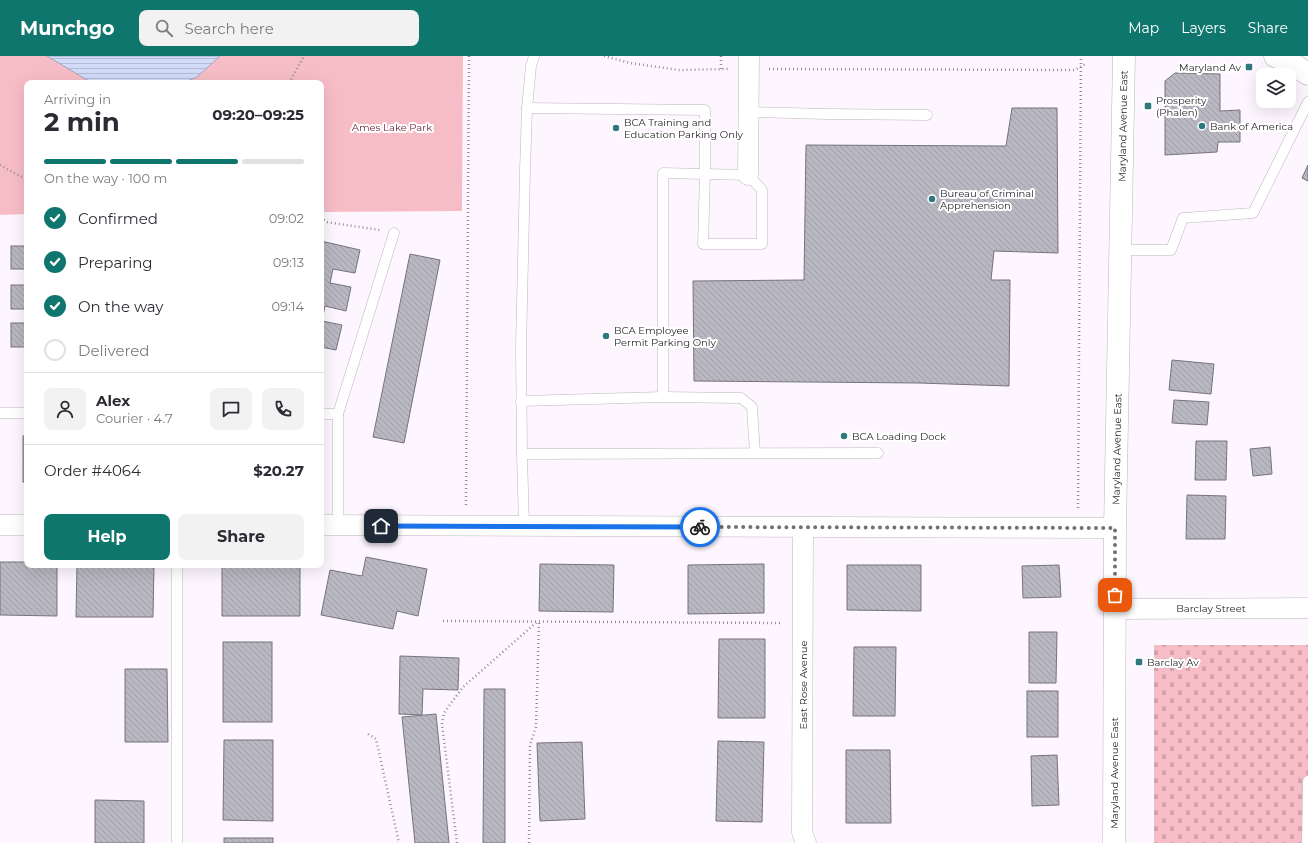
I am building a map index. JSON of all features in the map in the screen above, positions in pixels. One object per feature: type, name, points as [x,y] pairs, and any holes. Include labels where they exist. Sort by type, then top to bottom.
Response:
[{"type":"main road","name":"Maryland Avenue East","points":[[1114,843],[1115,528],[1124,56]]},
{"type":"street","points":[[748,175],[749,63]]},
{"type":"street","points":[[0,525],[24,525]]},
{"type":"street","points":[[329,526],[1115,528]]},
{"type":"street","name":"East Rose Avenue","points":[[803,527],[802,832],[806,843]]},
{"type":"street","name":"Barclay Street","points":[[1115,608],[1308,608]]},
{"type":"lane","points":[[524,526],[521,401],[522,271],[527,108],[531,66],[534,56]]},
{"type":"lane","points":[[1120,250],[1171,250],[1183,218],[1253,213],[1308,102]]},
{"type":"lane","points":[[527,108],[705,110],[705,174],[703,244],[762,244],[762,190],[748,175],[705,174],[663,173],[663,397]]},
{"type":"lane","points":[[749,112],[927,115]]},
{"type":"lane","points":[[329,526],[338,414],[394,233]]},
{"type":"lane","points":[[521,401],[663,397],[741,398],[752,407],[755,453]]},
{"type":"lane","points":[[0,413],[24,413]]},
{"type":"lane","points":[[324,414],[338,414]]},
{"type":"lane","points":[[522,454],[878,453]]},
{"type":"lane","points":[[177,568],[177,843]]},
{"type":"lane","points":[[1307,843],[1308,781]]},
{"type":"path","points":[[291,80],[304,56]]},
{"type":"path","points":[[466,526],[469,56]]},
{"type":"path","points":[[604,56],[630,64],[672,69],[721,69],[749,63],[1075,70],[1087,64]]},
{"type":"path","points":[[721,56],[721,69]]},
{"type":"path","points":[[1078,508],[1081,56]]},
{"type":"path","points":[[0,165],[24,178]]},
{"type":"path","points":[[324,220],[326,222],[394,233]]},
{"type":"path","points":[[443,621],[803,623]]},
{"type":"path","points":[[457,843],[442,724],[444,714],[463,687],[539,621]]},
{"type":"path","points":[[528,843],[530,745],[536,727],[539,621]]},
{"type":"path","points":[[368,734],[376,739],[399,843]]},
{"type":"green space","name":"Ames Lake Park","points":[[0,56],[463,56],[462,211],[324,212],[324,80],[24,80],[24,214],[0,215]]},
{"type":"green space","points":[[1154,645],[1308,645],[1308,843],[1154,843]]},
{"type":"water","points":[[47,56],[220,56],[197,77],[190,80],[87,80]]},
{"type":"building","name":"Bank of America","points":[[1175,73],[1220,74],[1220,111],[1240,110],[1240,142],[1218,142],[1217,152],[1165,155],[1165,81]]},
{"type":"building","name":"Bureau of Criminal Apprehension","points":[[1012,108],[1057,108],[1058,253],[994,251],[991,280],[1010,280],[1009,386],[919,383],[694,381],[693,281],[804,280],[806,145],[1006,146]]},
{"type":"building","points":[[1308,165],[1308,181],[1302,178]]},
{"type":"building","points":[[324,242],[360,250],[355,273],[333,269],[330,283],[351,287],[346,311],[325,306],[324,311]]},
{"type":"building","points":[[11,246],[24,246],[24,269],[11,269]]},
{"type":"building","points":[[410,254],[440,260],[404,443],[373,437]]},
{"type":"building","points":[[11,285],[24,285],[24,309],[11,309]]},
{"type":"building","points":[[324,321],[342,325],[336,350],[324,348]]},
{"type":"building","points":[[11,323],[24,323],[24,347],[11,347]]},
{"type":"building","points":[[1172,360],[1214,364],[1211,394],[1169,390]]},
{"type":"building","points":[[1174,400],[1209,402],[1207,425],[1172,423]]},
{"type":"building","points":[[23,436],[24,436],[24,482]]},
{"type":"building","points":[[1196,441],[1227,441],[1226,480],[1195,480]]},
{"type":"building","points":[[1270,447],[1272,474],[1253,476],[1250,449]]},
{"type":"building","points":[[1187,495],[1226,496],[1225,539],[1186,539]]},
{"type":"building","points":[[366,557],[427,569],[418,616],[397,611],[393,629],[321,615],[330,570],[362,576]]},
{"type":"building","points":[[0,562],[24,562],[24,568],[57,568],[57,616],[0,615]]},
{"type":"building","points":[[540,564],[614,565],[613,612],[539,611]]},
{"type":"building","points":[[764,564],[764,613],[688,614],[688,565]]},
{"type":"building","points":[[847,565],[921,565],[921,611],[847,610]]},
{"type":"building","points":[[1059,565],[1061,597],[1023,598],[1022,566]]},
{"type":"building","points":[[77,568],[154,568],[153,617],[76,617]]},
{"type":"building","points":[[222,568],[300,568],[300,616],[222,616]]},
{"type":"building","points":[[1029,632],[1057,632],[1056,683],[1029,683]]},
{"type":"building","points":[[719,639],[765,639],[765,718],[718,718]]},
{"type":"building","points":[[223,642],[272,642],[272,722],[223,722]]},
{"type":"building","points":[[854,647],[896,647],[895,716],[853,716]]},
{"type":"building","points":[[400,656],[459,658],[458,690],[423,689],[422,715],[399,714]]},
{"type":"building","points":[[125,669],[167,669],[168,742],[125,742]]},
{"type":"building","points":[[484,689],[505,689],[505,843],[483,843]]},
{"type":"building","points":[[1027,691],[1058,691],[1058,737],[1027,737]]},
{"type":"building","points":[[436,714],[449,843],[415,843],[402,717]]},
{"type":"building","points":[[224,740],[273,740],[273,821],[223,820]]},
{"type":"building","points":[[718,741],[764,742],[762,822],[716,821]]},
{"type":"building","points":[[582,742],[585,819],[540,821],[537,743]]},
{"type":"building","points":[[846,750],[890,750],[891,823],[846,823]]},
{"type":"building","points":[[1057,755],[1059,805],[1032,806],[1031,756]]},
{"type":"building","points":[[95,800],[144,801],[144,843],[95,843]]},
{"type":"building","points":[[224,838],[273,838],[273,843],[224,843]]},
{"type":"way so far","points":[[700,527],[1115,528],[1115,595]]},
{"type":"place","name":"Maryland Av","points":[[1249,67]]},
{"type":"place","name":"Prosperity (Phalen)","points":[[1148,106]]},
{"type":"place","name":"Bank of America","points":[[1202,126]]},
{"type":"place","name":"BCA Training and Education Parking Only","points":[[616,128]]},
{"type":"place","name":"Bureau of Criminal Apprehension","points":[[932,199]]},
{"type":"place","name":"BCA Employee Permit Parking Only","points":[[606,336]]},
{"type":"place","name":"BCA Loading Dock","points":[[844,436]]},
{"type":"place","name":"Barclay Av","points":[[1139,662]]},
{"type":"route","points":[[381,526],[700,527]]}]
